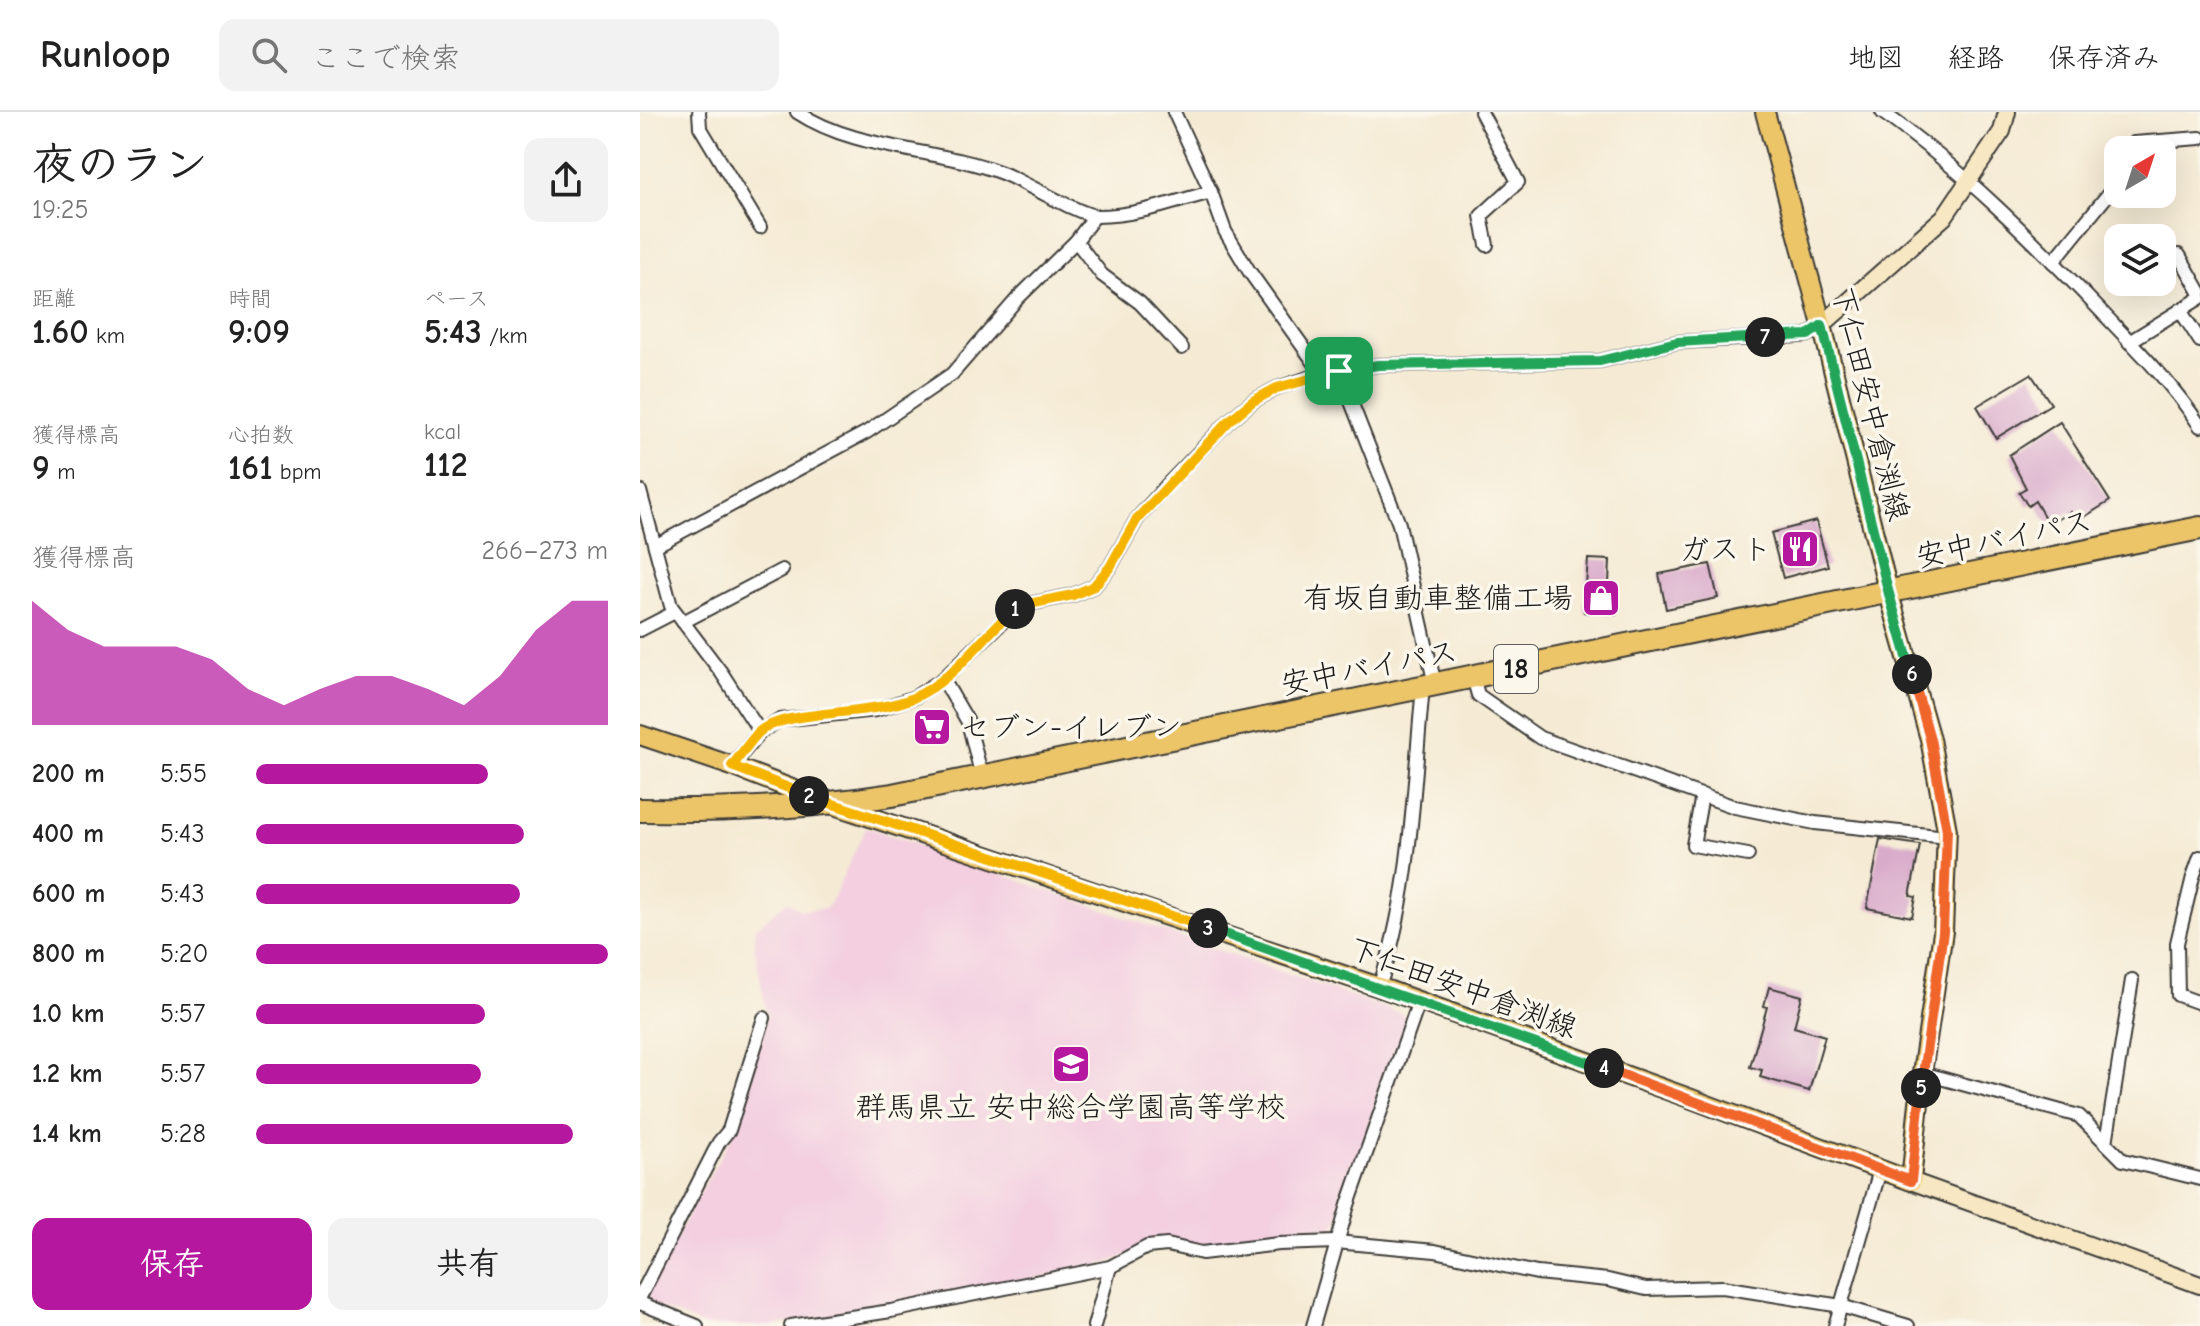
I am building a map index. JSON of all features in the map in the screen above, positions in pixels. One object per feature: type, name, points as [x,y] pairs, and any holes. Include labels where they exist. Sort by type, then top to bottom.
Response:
[{"type":"highway","name":"安中バイパス","points":[[831,804],[982,777],[2200,528]]},
{"type":"highway","name":"18","points":[[640,810],[719,811],[831,804]]},
{"type":"main road","name":"下仁田安中倉渕線","points":[[640,735],[831,804],[1379,987],[1911,1181],[1922,1073],[1943,932],[1947,837],[1930,739],[1889,594],[1765,112]]},
{"type":"main road","points":[[1822,325],[1944,217],[2002,131],[2007,112]]},
{"type":"main road","points":[[1911,1181],[2200,1285]]},
{"type":"street","points":[[699,112],[700,127],[760,227]]},
{"type":"street","points":[[797,112],[815,124],[843,134],[1001,173],[1094,217],[1142,211],[1211,192]]},
{"type":"street","points":[[1174,112],[1211,192],[1225,231],[1249,271],[1324,376]]},
{"type":"street","points":[[1481,112],[1518,182],[1481,216],[1487,245]]},
{"type":"street","points":[[1882,112],[1969,180],[2053,262],[2184,401],[2200,426]]},
{"type":"street","points":[[2176,140],[2200,138]]},
{"type":"street","points":[[2053,262],[2104,199]]},
{"type":"street","points":[[655,546],[867,432],[952,374],[1026,290],[1076,241],[1094,217]]},
{"type":"street","points":[[1076,241],[1102,275],[1140,303],[1182,348]]},
{"type":"street","points":[[2179,255],[2200,292]]},
{"type":"street","points":[[2129,342],[2200,298]]},
{"type":"street","points":[[2180,310],[2200,341]]},
{"type":"street","points":[[732,766],[760,732],[780,720],[876,710],[915,697],[943,679],[1019,606],[1073,595],[1094,586],[1110,567],[1137,519],[1229,421],[1253,401],[1277,388],[1339,371],[1378,365],[1600,361],[1677,342],[1808,335],[1822,325]]},
{"type":"street","points":[[1339,371],[1399,524],[1429,686],[1404,885],[1391,954],[1379,987]]},
{"type":"street","points":[[640,491],[644,525],[655,546],[671,606],[721,672],[760,732]]},
{"type":"street","points":[[640,630],[679,617],[782,570]]},
{"type":"street","points":[[1473,677],[1478,695],[1540,738],[1735,807],[1815,823],[1947,837]]},
{"type":"street","points":[[943,679],[968,722],[982,777]]},
{"type":"street","points":[[1702,795],[1693,845],[1748,855]]},
{"type":"street","points":[[2200,857],[2177,943],[2178,995],[2200,1003]]},
{"type":"street","points":[[2106,1143],[2132,980]]},
{"type":"street","points":[[1313,1326],[1336,1242],[1419,1002]]},
{"type":"street","points":[[697,1326],[640,1300],[719,1142],[729,1130],[764,1018]]},
{"type":"street","points":[[1922,1073],[2079,1116],[2123,1160],[2200,1179]]},
{"type":"street","points":[[1835,1326],[1880,1170]]},
{"type":"street","points":[[791,1326],[906,1308],[1110,1267],[1147,1247],[1167,1245],[1202,1253],[1279,1244],[1336,1242],[1435,1251],[1537,1273],[1608,1280],[1646,1289],[1723,1287],[1841,1306],[1908,1326]]},
{"type":"street","points":[[1094,1326],[1110,1267]]},
{"type":"shaded area","name":"群馬県立 安中総合学園高等学校","points":[[866,827],[1408,1016],[1332,1235],[1326,1238],[1203,1247],[1168,1240],[1106,1263],[996,1288],[771,1326],[705,1326],[647,1303],[645,1294],[737,1126],[737,1111],[767,1017],[755,949],[756,928],[787,901],[800,910],[825,909]]},
{"type":"building","points":[[2031,374],[2051,404],[1996,438],[1977,406]]},
{"type":"building","points":[[2060,422],[2110,501],[2076,522],[2070,512],[2049,525],[2035,501],[2028,506],[2019,492],[2026,488],[2009,455]]},
{"type":"building","name":"ガスト","points":[[1816,521],[1828,566],[1783,578],[1771,533]]},
{"type":"building","name":"有坂自動車整備工場","points":[[1588,559],[1610,560],[1609,584],[1617,584],[1616,615],[1584,612]]},
{"type":"building","points":[[1710,564],[1718,598],[1666,609],[1659,574]]},
{"type":"building","points":[[1880,839],[1920,845],[1910,896],[1916,897],[1912,917],[1867,908]]},
{"type":"building","points":[[1769,987],[1802,996],[1794,1027],[1825,1036],[1809,1091],[1760,1077],[1762,1070],[1750,1067],[1767,1007],[1764,1006]]},
{"type":"place","name":"ガスト","points":[[1800,549]]},
{"type":"place","name":"有坂自動車整備工場","points":[[1601,598]]},
{"type":"place","name":"セブン-イレブン","points":[[932,727]]},
{"type":"place","name":"群馬県立 安中総合学園高等学校","points":[[1071,1064]]},
{"type":"route","points":[[1822,325],[1889,594],[1930,739],[1947,830],[1943,932],[1922,1073],[1911,1181],[1379,987],[831,804],[732,766],[760,732],[780,720],[876,710],[915,697],[943,679],[1019,606],[1073,595],[1094,586],[1110,567],[1137,519],[1229,421],[1253,401],[1277,388],[1339,371],[1378,365],[1600,361],[1693,340],[1808,335],[1822,325]]}]
